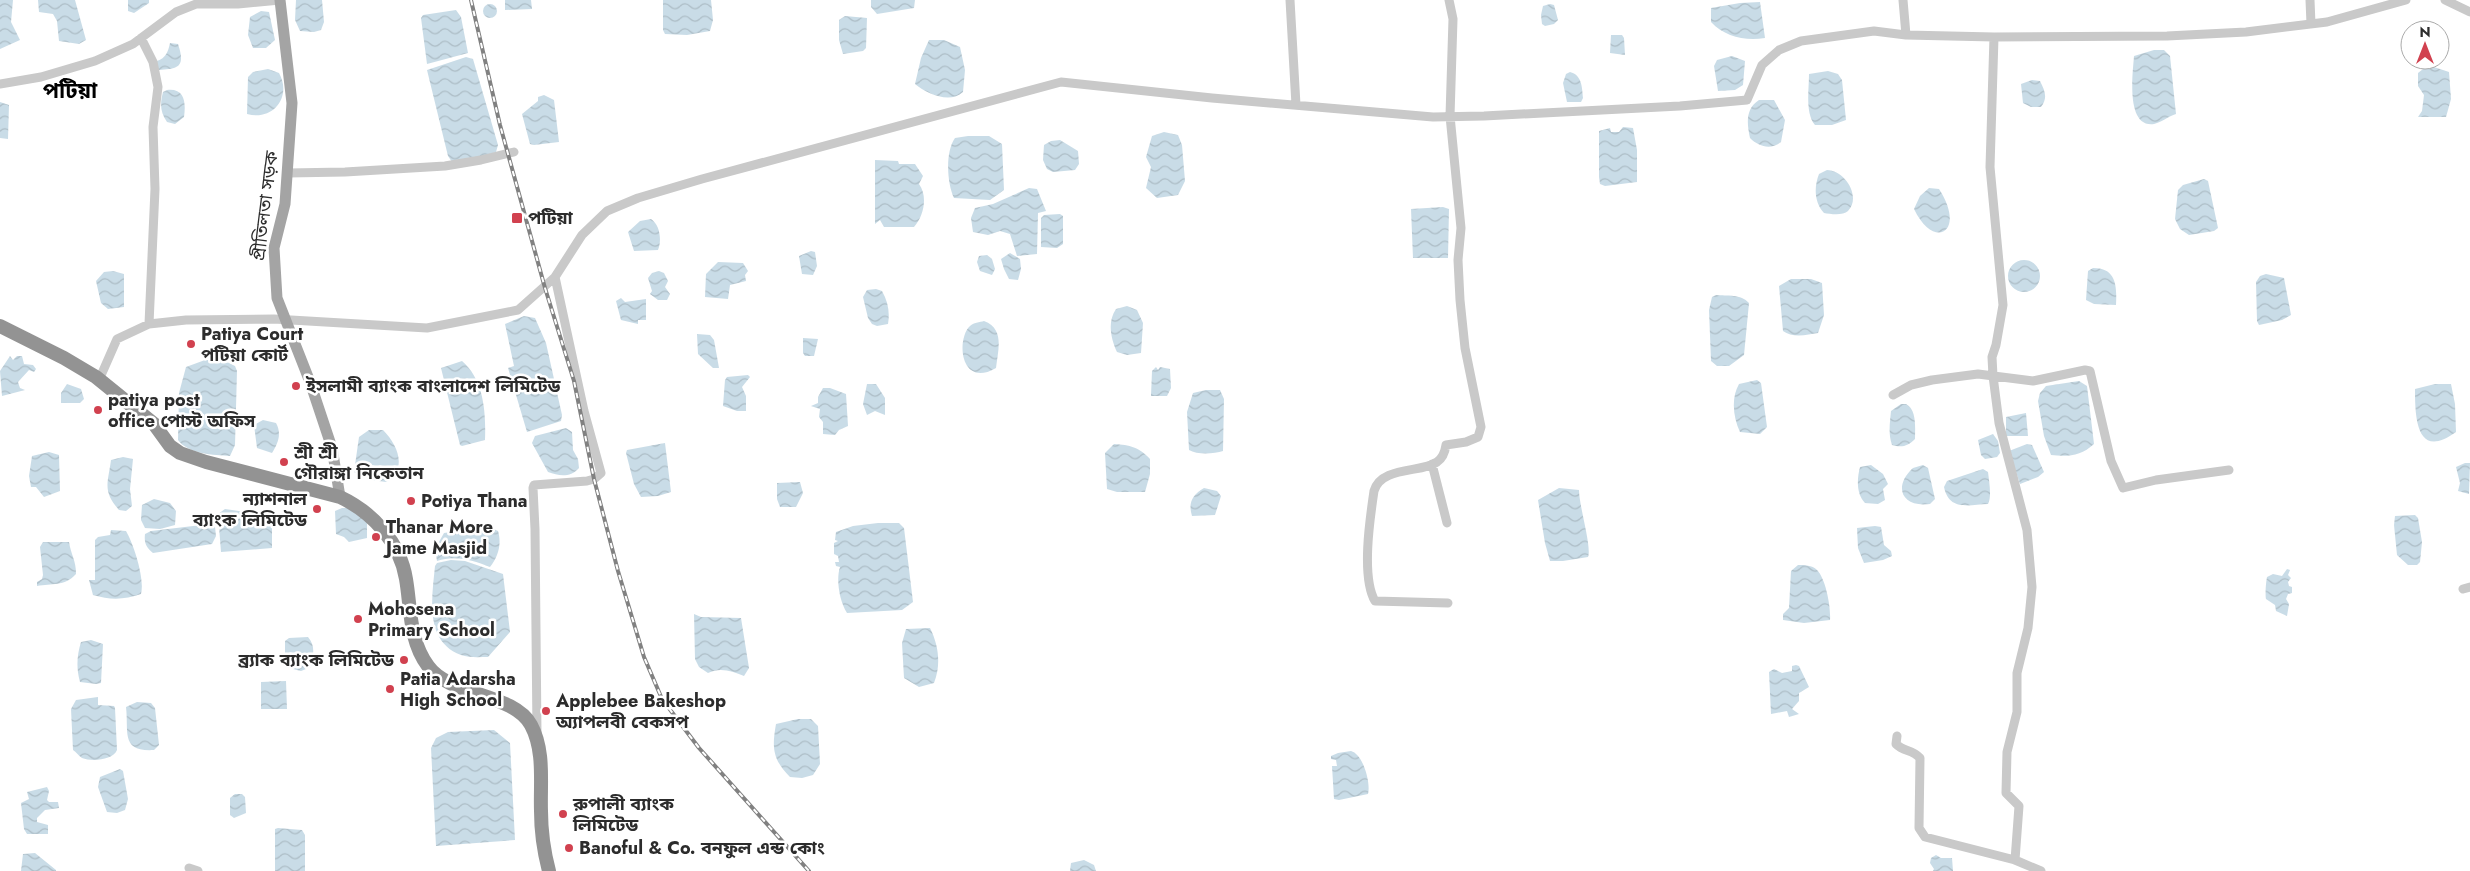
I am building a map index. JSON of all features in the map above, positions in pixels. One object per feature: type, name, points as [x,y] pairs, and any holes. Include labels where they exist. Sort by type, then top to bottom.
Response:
[{"type":"highway","points":[[0,326],[64,358],[99,380],[154,424],[170,446],[180,453],[206,462],[340,497],[358,505],[383,530],[398,552],[406,577],[416,645],[428,668],[448,681],[516,710],[531,724],[540,756],[541,813],[549,871]]},
{"type":"main road","name":"প্রীতিলতা সড়ক","points":[[280,0],[292,103],[285,204],[275,242],[276,298],[287,319],[332,448],[340,497]]},
{"type":"street","points":[[0,84],[34,78],[95,61],[141,38],[176,12],[196,4],[238,4],[280,0]]},
{"type":"street","points":[[1290,0],[1296,105]]},
{"type":"street","points":[[1448,603],[1375,601],[1369,570],[1368,539],[1375,487],[1400,471],[1437,463],[1444,454],[1446,445],[1466,442],[1478,437],[1481,427],[1465,348],[1460,300],[1458,260],[1461,228],[1450,116],[1453,19],[1449,0]]},
{"type":"street","points":[[1903,0],[1906,35]]},
{"type":"street","points":[[2310,0],[2311,24]]},
{"type":"street","points":[[99,380],[118,339],[149,324],[186,320],[287,319],[427,328],[518,310],[555,277],[582,235],[607,211],[638,198],[1061,82],[1296,105],[1450,116],[1680,106],[1746,100],[1762,65],[1780,50],[1801,41],[1874,31],[1906,35],[1994,37],[2167,36],[2246,32],[2327,22],[2406,0]]},
{"type":"street","points":[[2445,0],[2470,12]]},
{"type":"street","points":[[1994,37],[1990,167],[2003,305],[1992,357],[1993,376],[1998,423],[2027,530],[2032,587],[2028,628],[2017,673],[2017,712],[2007,752],[2006,793],[2019,806],[2014,860]]},
{"type":"street","points":[[141,38],[153,62],[158,87],[153,127],[155,189],[149,324]]},
{"type":"street","points":[[288,173],[345,172],[445,166],[514,152]]},
{"type":"street","points":[[537,742],[536,547],[533,488],[534,485],[587,481],[594,479],[601,473],[584,411],[555,277]]},
{"type":"street","points":[[1892,395],[1911,384],[1978,374],[2032,381],[2085,370],[2090,371],[2111,461],[2120,485],[2123,488],[2156,480],[2229,470]]},
{"type":"street","points":[[1432,464],[1447,523]]},
{"type":"street","points":[[1897,736],[1896,744],[1901,748],[1913,750],[1920,758],[1919,828],[1922,833],[1926,836],[2014,860],[2041,871]]},
{"type":"water","points":[[0,0],[13,0],[11,22],[20,40],[0,49]]},
{"type":"water","points":[[38,0],[75,0],[86,40],[79,44],[59,41],[57,21],[53,14],[39,12]]},
{"type":"water","points":[[128,0],[149,0],[149,3],[134,13],[128,11]]},
{"type":"water","points":[[296,0],[322,0],[324,22],[321,30],[314,32],[300,31],[295,20]]},
{"type":"water","points":[[505,0],[531,0],[532,9],[505,10]]},
{"type":"water","points":[[663,0],[711,0],[713,20],[710,31],[687,35],[665,34],[663,30]]},
{"type":"water","points":[[871,0],[915,0],[914,8],[877,14],[871,7]]},
{"type":"water","points":[[1760,2],[1765,38],[1750,39],[1736,37],[1723,31],[1711,22],[1711,8]]},
{"type":"water","points":[[487,4],[493,4],[497,11],[493,18],[487,18],[483,14],[483,8]]},
{"type":"water","points":[[1554,5],[1558,20],[1554,24],[1545,26],[1542,24],[1541,15],[1543,6]]},
{"type":"water","points":[[456,10],[461,17],[468,53],[427,64],[421,18],[423,15]]},
{"type":"water","points":[[261,11],[269,12],[275,40],[266,48],[253,48],[248,35],[250,17]]},
{"type":"water","points":[[845,16],[867,18],[866,48],[863,51],[843,54],[839,40],[839,20]]},
{"type":"water","points":[[1611,35],[1622,35],[1624,38],[1625,55],[1610,53]]},
{"type":"water","points":[[929,40],[944,40],[960,47],[965,70],[963,92],[958,96],[939,96],[915,84],[921,58]]},
{"type":"water","points":[[170,43],[178,44],[181,58],[180,63],[175,68],[156,70],[157,61],[166,54]]},
{"type":"water","points":[[2154,50],[2164,50],[2170,56],[2176,114],[2154,124],[2145,123],[2138,117],[2132,86],[2134,56]]},
{"type":"water","points":[[1732,56],[1745,61],[1743,85],[1735,90],[1718,91],[1714,66],[1717,60]]},
{"type":"water","points":[[466,57],[473,59],[498,145],[496,152],[479,158],[452,162],[448,156],[427,70]]},
{"type":"water","points":[[268,69],[279,73],[283,90],[282,98],[278,105],[265,114],[247,114],[248,77],[253,72]]},
{"type":"water","points":[[2422,70],[2443,70],[2449,72],[2451,99],[2446,117],[2418,117],[2422,111],[2424,95],[2418,86],[2418,73]]},
{"type":"water","points":[[1828,71],[1838,74],[1842,80],[1846,120],[1832,125],[1815,125],[1809,108],[1809,74]]},
{"type":"water","points":[[1570,72],[1577,76],[1581,82],[1583,98],[1581,102],[1567,102],[1563,83],[1566,74]]},
{"type":"water","points":[[2032,80],[2040,81],[2044,91],[2045,97],[2041,107],[2031,107],[2023,103],[2021,84]]},
{"type":"water","points":[[167,90],[178,91],[184,102],[184,117],[175,124],[167,122],[162,111],[163,92]]},
{"type":"water","points":[[544,95],[554,100],[559,142],[534,145],[530,144],[522,114],[538,101],[538,97]]},
{"type":"water","points":[[1759,100],[1774,100],[1785,120],[1781,142],[1773,146],[1757,144],[1750,138],[1748,127],[1749,112]]},
{"type":"water","points":[[0,102],[9,105],[8,139],[0,138]]},
{"type":"water","points":[[1623,127],[1633,128],[1637,150],[1637,182],[1605,186],[1600,184],[1599,177],[1599,131],[1610,128],[1611,132],[1619,132]]},
{"type":"water","points":[[1164,132],[1178,135],[1182,145],[1185,181],[1178,195],[1157,198],[1146,188],[1151,167],[1146,157],[1152,136]]},
{"type":"water","points":[[989,136],[1002,144],[1004,190],[990,200],[954,198],[950,184],[948,159],[955,138]]},
{"type":"water","points":[[1060,140],[1078,151],[1079,164],[1075,170],[1053,172],[1047,169],[1043,160],[1044,145],[1051,141]]},
{"type":"water","points":[[875,160],[898,161],[899,164],[915,164],[923,176],[919,184],[922,189],[924,206],[914,227],[884,227],[880,220],[875,224]]},
{"type":"water","points":[[1827,170],[1839,174],[1845,179],[1852,191],[1852,205],[1846,213],[1824,213],[1818,204],[1816,194],[1817,179],[1819,174]]},
{"type":"water","points":[[2204,179],[2208,181],[2218,228],[2214,231],[2189,235],[2180,229],[2175,219],[2178,190],[2183,185]]},
{"type":"water","points":[[1029,188],[1037,189],[1046,211],[1038,213],[1037,254],[1017,256],[1010,234],[1000,231],[988,235],[973,232],[971,218],[975,208],[993,204]]},
{"type":"water","points":[[1929,188],[1939,189],[1947,204],[1950,216],[1949,225],[1944,231],[1930,230],[1922,222],[1914,209],[1920,196]]},
{"type":"water","points":[[1443,207],[1449,209],[1448,258],[1413,258],[1411,209]]},
{"type":"water","points":[[1060,214],[1063,216],[1063,244],[1057,248],[1041,247],[1041,218],[1044,215]]},
{"type":"water","points":[[651,219],[659,233],[660,242],[658,250],[634,251],[628,232],[640,221]]},
{"type":"water","points":[[811,251],[815,252],[817,266],[813,275],[802,274],[799,256]]},
{"type":"water","points":[[1010,253],[1020,259],[1021,269],[1018,280],[1009,279],[1001,259]]},
{"type":"water","points":[[987,255],[992,259],[995,269],[992,275],[980,271],[977,262],[979,256]]},
{"type":"water","points":[[2024,260],[2030,261],[2035,265],[2039,270],[2039,282],[2035,287],[2030,291],[2024,292],[2018,291],[2013,287],[2009,282],[2008,276],[2009,270],[2013,265],[2018,261]]},
{"type":"water","points":[[718,262],[743,263],[748,271],[745,275],[746,281],[730,285],[728,299],[705,297],[706,274]]},
{"type":"water","points":[[2093,268],[2101,269],[2111,274],[2116,291],[2116,305],[2094,304],[2086,300],[2088,271]]},
{"type":"water","points":[[113,271],[124,274],[124,307],[108,309],[101,303],[96,281],[104,272]]},
{"type":"water","points":[[659,271],[664,273],[668,281],[665,287],[670,294],[667,300],[658,300],[650,294],[652,291],[648,278],[652,273]]},
{"type":"water","points":[[2266,274],[2284,278],[2291,315],[2282,320],[2259,325],[2257,321],[2256,282],[2260,276]]},
{"type":"water","points":[[1791,279],[1811,279],[1822,283],[1824,315],[1818,333],[1795,335],[1783,331],[1779,286]]},
{"type":"water","points":[[876,289],[882,291],[884,295],[889,315],[888,324],[877,326],[872,324],[868,318],[863,297],[867,290]]},
{"type":"water","points":[[1716,295],[1738,297],[1749,303],[1744,355],[1729,366],[1717,366],[1711,361],[1709,310],[1712,297]]},
{"type":"water","points":[[621,298],[625,302],[646,299],[646,320],[638,320],[638,324],[621,320],[616,301]]},
{"type":"water","points":[[1127,306],[1137,310],[1143,323],[1141,353],[1127,355],[1117,352],[1113,342],[1111,325],[1113,314],[1116,309]]},
{"type":"water","points":[[524,316],[535,318],[546,343],[562,415],[561,421],[527,432],[508,368],[514,366],[505,324]]},
{"type":"water","points":[[984,321],[995,329],[998,335],[999,347],[996,368],[984,373],[975,372],[968,367],[964,360],[963,341],[970,326]]},
{"type":"water","points":[[697,334],[710,335],[714,340],[719,368],[713,368],[698,354]]},
{"type":"water","points":[[803,338],[818,339],[814,356],[805,356],[803,353]]},
{"type":"water","points":[[10,356],[13,360],[17,356],[22,356],[24,364],[33,365],[36,369],[34,372],[29,370],[18,382],[20,388],[25,390],[2,396],[0,371]]},
{"type":"water","points":[[205,360],[223,360],[235,366],[237,371],[235,445],[230,456],[195,451],[182,445],[178,440],[179,393],[186,367]]},
{"type":"water","points":[[462,361],[475,377],[482,397],[485,440],[462,446],[460,445],[441,368]]},
{"type":"water","points":[[1156,367],[1158,370],[1160,367],[1170,369],[1171,388],[1167,396],[1151,396],[1152,371]]},
{"type":"water","points":[[748,375],[750,377],[742,387],[746,396],[746,411],[737,411],[723,406],[725,380],[727,377]]},
{"type":"water","points":[[1757,380],[1761,383],[1767,427],[1760,434],[1740,432],[1734,408],[1736,389],[1739,384]]},
{"type":"water","points":[[2079,381],[2087,386],[2094,444],[2074,455],[2051,455],[2044,436],[2038,401],[2040,393],[2046,386]]},
{"type":"water","points":[[67,384],[81,389],[84,399],[80,403],[61,403],[61,393]]},
{"type":"water","points":[[867,384],[876,384],[885,398],[885,415],[875,411],[867,415],[863,404]]},
{"type":"water","points":[[2435,384],[2451,384],[2455,404],[2456,432],[2443,440],[2433,441],[2425,439],[2420,432],[2417,423],[2415,389]]},
{"type":"water","points":[[823,388],[830,388],[846,394],[848,426],[839,430],[835,435],[823,434],[823,422],[819,417],[820,409],[811,406],[818,403],[818,397]]},
{"type":"water","points":[[1206,390],[1220,390],[1224,399],[1223,451],[1210,453],[1192,452],[1189,450],[1187,412],[1193,393]]},
{"type":"water","points":[[1901,404],[1906,404],[1910,407],[1914,415],[1915,439],[1907,445],[1899,446],[1892,445],[1890,424],[1891,411]]},
{"type":"water","points":[[2026,413],[2028,436],[2006,436],[2006,417]]},
{"type":"water","points":[[263,420],[276,423],[278,427],[278,438],[272,453],[257,448],[254,425]]},
{"type":"water","points":[[566,428],[572,432],[573,450],[578,459],[579,468],[568,475],[548,472],[532,443],[535,436]]},
{"type":"water","points":[[369,430],[383,430],[396,450],[399,464],[393,477],[386,482],[372,480],[354,472],[359,437]]},
{"type":"water","points":[[1993,434],[1998,441],[2000,453],[1997,457],[1985,459],[1981,455],[1978,440]]},
{"type":"water","points":[[665,443],[671,492],[658,496],[641,497],[634,484],[626,453],[627,450]]},
{"type":"water","points":[[1114,444],[1134,447],[1150,459],[1150,474],[1145,492],[1117,492],[1107,489],[1105,453]]},
{"type":"water","points":[[2027,444],[2032,445],[2044,472],[2038,477],[2020,484],[2009,451]]},
{"type":"water","points":[[49,452],[59,455],[60,491],[44,497],[36,487],[31,487],[29,476],[32,456]]},
{"type":"water","points":[[123,457],[133,459],[130,489],[132,506],[126,511],[119,510],[108,492],[111,460]]},
{"type":"water","points":[[2470,463],[2469,494],[2458,491],[2460,483],[2456,467]]},
{"type":"water","points":[[1871,465],[1883,474],[1888,484],[1883,489],[1885,500],[1878,504],[1865,503],[1859,490],[1860,467]]},
{"type":"water","points":[[1923,465],[1928,468],[1935,499],[1930,504],[1912,503],[1903,494],[1903,482],[1907,475],[1913,468]]},
{"type":"water","points":[[1983,469],[1988,472],[1990,493],[1988,504],[1960,505],[1950,500],[1944,487],[1947,481]]},
{"type":"water","points":[[800,482],[803,493],[796,507],[780,507],[777,499],[777,483]]},
{"type":"water","points":[[1204,488],[1217,491],[1221,496],[1215,515],[1192,516],[1190,507],[1192,500],[1196,493]]},
{"type":"water","points":[[1559,488],[1579,490],[1589,552],[1588,557],[1550,561],[1538,500]]},
{"type":"water","points":[[154,499],[170,503],[176,511],[175,525],[160,529],[145,528],[141,520],[142,505]]},
{"type":"water","points":[[349,508],[367,522],[367,538],[349,542],[344,537],[336,534],[335,511]]},
{"type":"water","points":[[225,509],[272,516],[272,548],[221,552],[218,514]]},
{"type":"water","points":[[2415,515],[2418,518],[2422,542],[2420,562],[2417,565],[2408,565],[2397,555],[2395,516]]},
{"type":"water","points":[[899,523],[904,528],[913,602],[902,610],[847,613],[839,590],[838,577],[840,567],[836,566],[835,562],[839,562],[838,556],[834,554],[834,543],[838,541],[835,540],[836,532],[853,526]]},
{"type":"water","points":[[210,524],[215,527],[216,536],[212,544],[153,553],[145,542],[145,534],[151,531]]},
{"type":"water","points":[[489,527],[498,531],[500,541],[497,555],[490,567],[464,559],[450,558],[437,561],[435,549],[444,533]]},
{"type":"water","points":[[1881,527],[1884,545],[1891,551],[1892,556],[1883,560],[1864,563],[1858,548],[1857,528]]},
{"type":"water","points":[[111,530],[126,531],[129,537],[140,571],[141,594],[117,599],[93,595],[89,580],[95,580],[95,540],[98,537],[110,535]]},
{"type":"water","points":[[43,542],[69,542],[76,574],[62,583],[37,586],[37,582],[42,579],[43,575],[40,547]]},
{"type":"water","points":[[451,560],[465,561],[503,574],[510,632],[488,657],[461,655],[449,648],[441,640],[436,629],[432,605],[435,566],[437,563]]},
{"type":"water","points":[[1798,565],[1813,567],[1820,574],[1827,594],[1830,620],[1804,623],[1783,620],[1783,614],[1789,608],[1791,571]]},
{"type":"water","points":[[2287,569],[2290,570],[2288,575],[2291,578],[2288,582],[2289,586],[2292,587],[2292,593],[2288,594],[2286,599],[2289,604],[2287,616],[2276,611],[2275,605],[2266,599],[2266,585],[2267,577],[2273,574],[2282,576]]},
{"type":"water","points":[[694,614],[701,617],[741,618],[749,668],[744,676],[722,670],[708,673],[699,667],[695,659]]},
{"type":"water","points":[[930,628],[937,649],[938,669],[934,683],[919,687],[904,678],[902,643],[906,629]]},
{"type":"water","points":[[308,637],[313,648],[311,667],[301,671],[285,667],[285,641],[289,638]]},
{"type":"water","points":[[91,640],[103,644],[101,683],[96,684],[80,682],[78,672],[81,642]]},
{"type":"water","points":[[1792,666],[1799,666],[1809,687],[1799,693],[1799,701],[1792,709],[1799,714],[1789,717],[1787,711],[1771,714],[1769,672],[1774,669],[1782,673],[1792,671]]},
{"type":"water","points":[[286,681],[287,709],[261,709],[261,682]]},
{"type":"water","points":[[98,697],[98,705],[114,706],[115,708],[117,750],[107,758],[86,759],[73,750],[71,709],[76,700]]},
{"type":"water","points":[[137,702],[151,703],[155,708],[159,745],[154,750],[136,748],[128,739],[126,707]]},
{"type":"water","points":[[798,719],[811,719],[818,726],[820,764],[813,775],[802,778],[790,777],[780,764],[774,746],[776,724]]},
{"type":"water","points":[[494,730],[510,743],[515,840],[436,846],[431,748],[436,738],[448,732]]},
{"type":"water","points":[[1351,751],[1359,757],[1365,770],[1369,789],[1368,794],[1339,800],[1334,799],[1332,766],[1337,766],[1336,760],[1331,759],[1331,756]]},
{"type":"water","points":[[120,769],[123,771],[128,799],[125,810],[117,813],[107,812],[98,787],[100,777]]},
{"type":"water","points":[[47,787],[49,791],[47,800],[49,802],[58,802],[59,808],[45,810],[37,818],[37,822],[48,825],[48,834],[27,834],[24,829],[21,803],[29,799],[27,792]]},
{"type":"water","points":[[235,794],[242,794],[245,797],[246,813],[234,818],[230,815],[230,798]]},
{"type":"water","points":[[275,829],[302,830],[305,835],[305,871],[275,871]]},
{"type":"water","points":[[35,853],[56,871],[21,871],[23,854]]},
{"type":"water","points":[[1936,855],[1941,858],[1952,858],[1953,871],[1933,871],[1934,869],[1930,863],[1931,858]]},
{"type":"water","points":[[1084,860],[1094,865],[1096,871],[1070,871],[1071,863]]},
{"type":"railway","points":[[471,0],[500,125],[545,288],[574,381],[594,479],[618,571],[644,657],[662,699],[699,748],[809,871]]},
{"type":"place","name":"পটিয়া","points":[[517,218]]},
{"type":"place","name":"Patiya Court পটিয়া কোর্ট","points":[[191,344]]},
{"type":"place","name":"ইসলামী ব্যাংক বাংলাদেশ লিমিটেড","points":[[296,386]]},
{"type":"place","name":"patiya post office পোস্ট অফিস","points":[[98,410]]},
{"type":"place","name":"শ্রী শ্রী গৌরাঙ্গা নিকেতান","points":[[284,462]]},
{"type":"place","name":"Potiya Thana","points":[[411,501]]},
{"type":"place","name":"ন্যাশনাল ব্যাংক লিমিটেড","points":[[317,509]]},
{"type":"place","name":"Thanar More Jame Masjid","points":[[376,537]]},
{"type":"place","name":"Mohosena Primary School","points":[[358,619]]},
{"type":"place","name":"ব্র্যাক ব্যাংক লিমিটেড","points":[[404,660]]},
{"type":"place","name":"Patia Adarsha High School","points":[[390,689]]},
{"type":"place","name":"Applebee Bakeshop অ্যাপলবী বেকসপ","points":[[546,711]]},
{"type":"place","name":"রুপালী ব্যাংক লিমিটেড","points":[[563,814]]},
{"type":"place","name":"Banoful & Co. বনফুল এন্ড কোং","points":[[569,848]]},
{"type":"district","name":"পটিয়া","points":[[70,90]]}]
